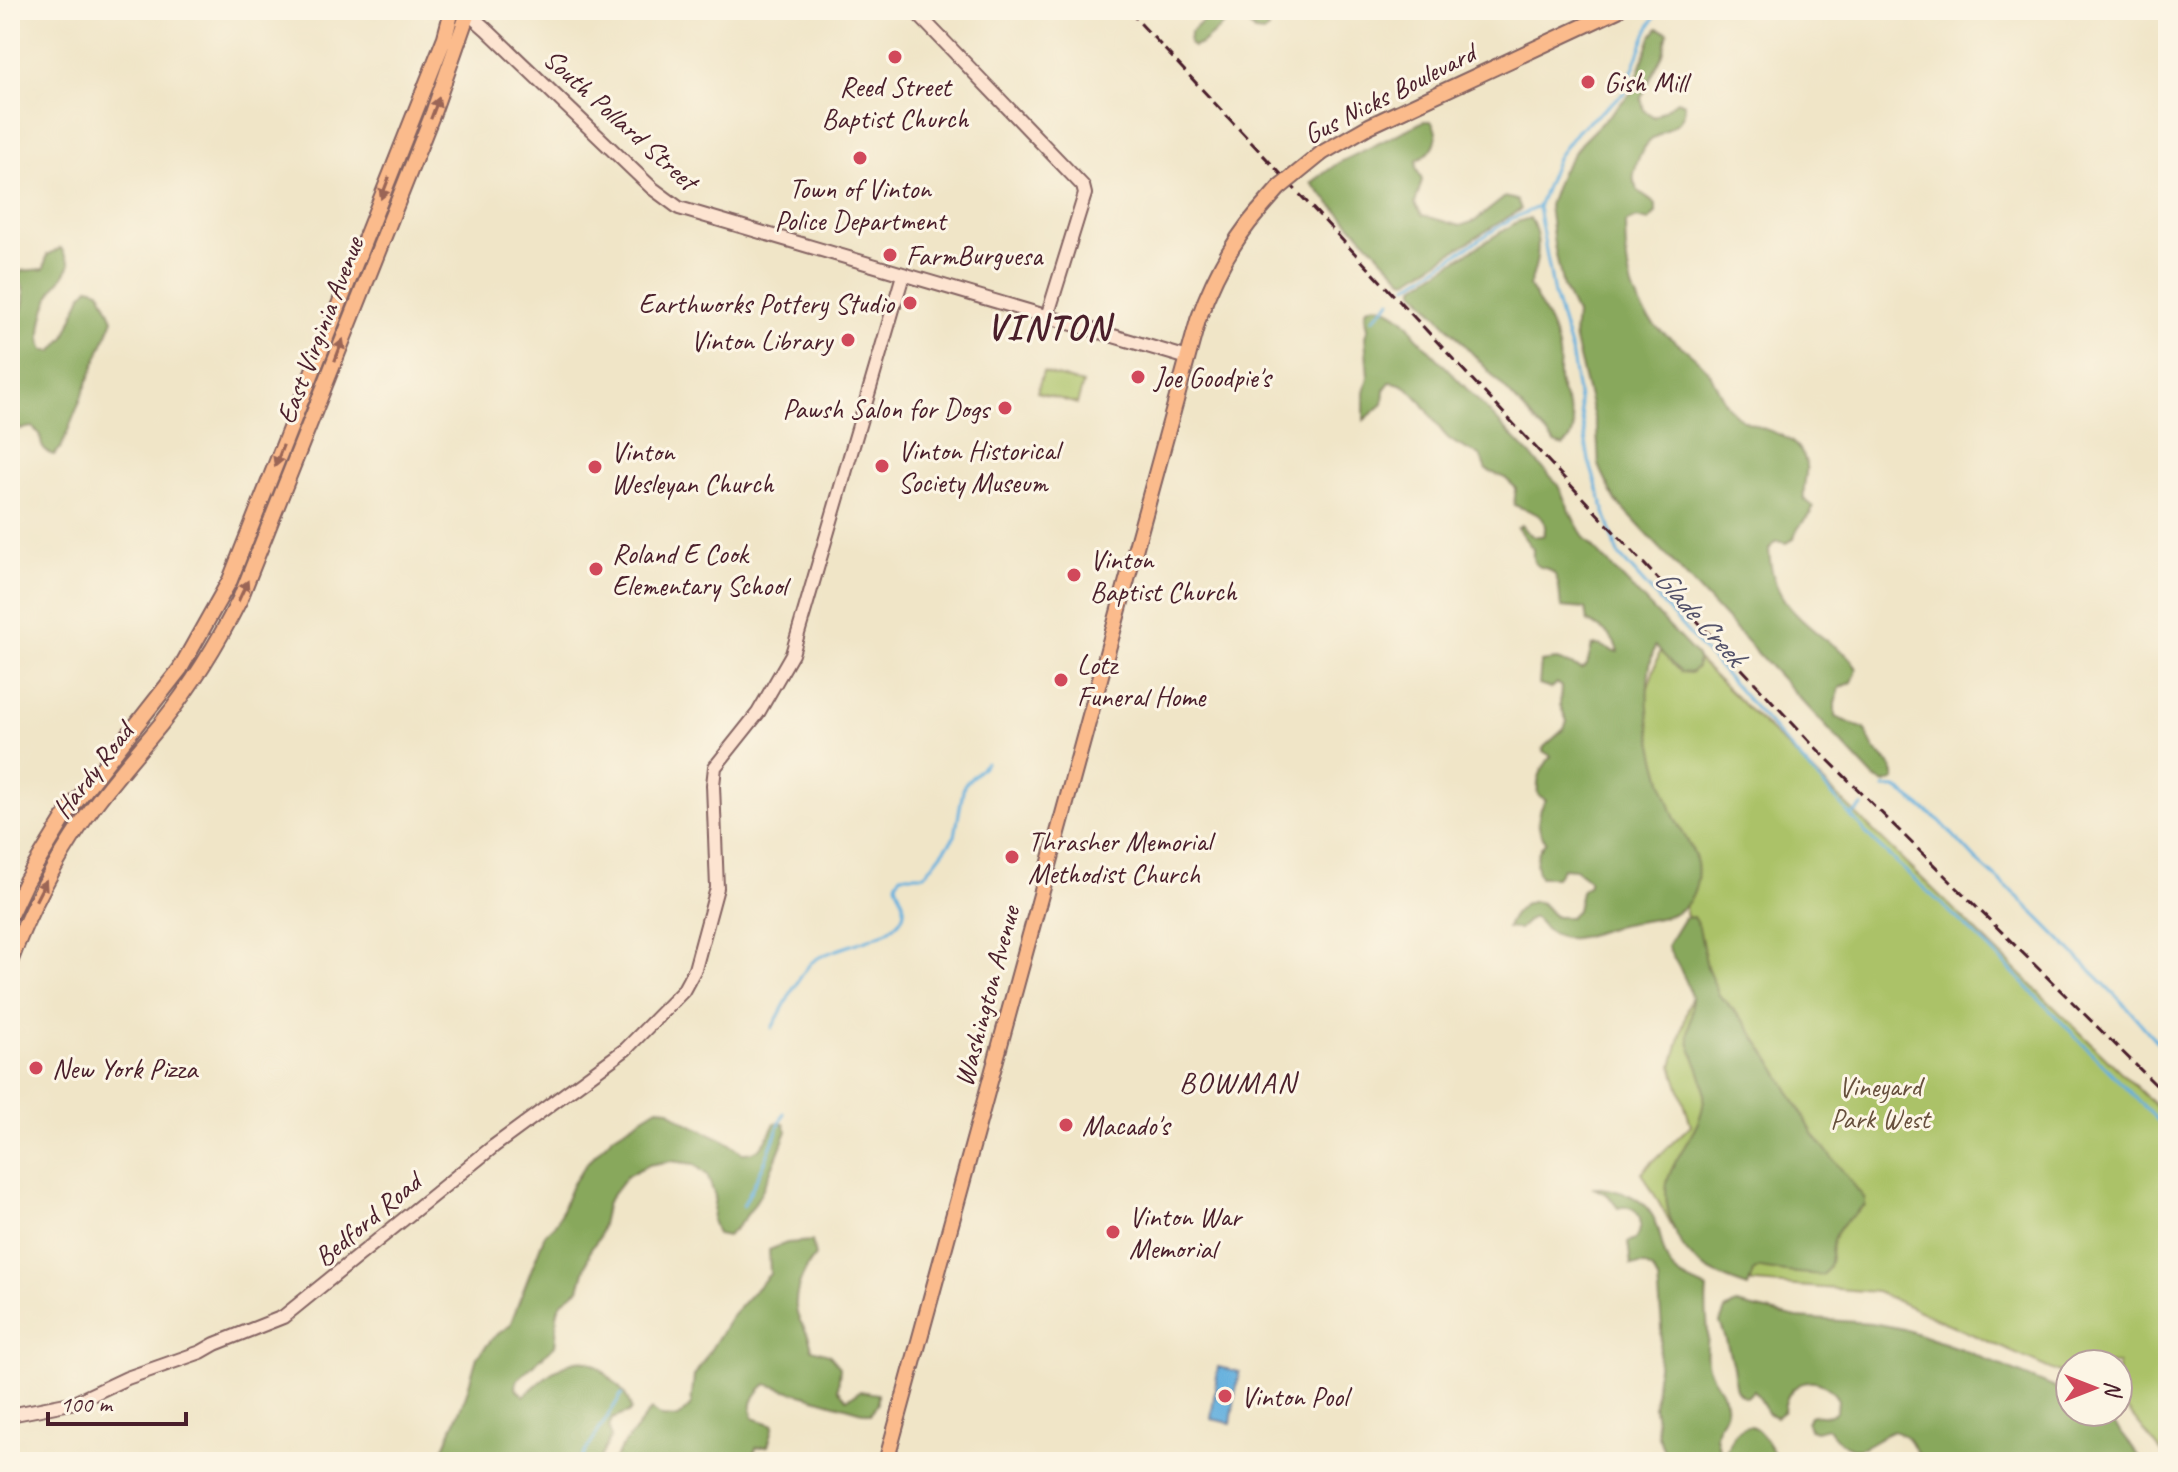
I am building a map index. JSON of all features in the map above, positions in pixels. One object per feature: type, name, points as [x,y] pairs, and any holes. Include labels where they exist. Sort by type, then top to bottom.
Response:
[{"type":"main road","name":"East Virginia Avenue","points":[[193,648],[230,580],[445,37],[452,10]]},
{"type":"main road","name":"Gus Nicks Boulevard","points":[[1188,358],[1207,293],[1234,244],[1279,188],[1322,153],[1369,126],[1618,10]]},
{"type":"main road","name":"East Virginia Avenue","points":[[206,660],[231,618],[252,573],[433,113],[469,12]]},
{"type":"main road","name":"Washington Avenue","points":[[886,1462],[1188,358]]},
{"type":"main road","name":"Hardy Road","points":[[10,915],[26,881],[68,812],[154,705],[193,648]]},
{"type":"main road","name":"Hardy Road","points":[[10,962],[31,910],[69,842],[185,692],[206,660]]},
{"type":"street","points":[[452,10],[469,12]]},
{"type":"street","points":[[914,10],[1083,186],[1085,194],[1047,317]]},
{"type":"street","name":"South Pollard Street","points":[[469,12],[671,204],[688,212],[1188,358]]},
{"type":"street","name":"Bedford Road","points":[[10,1415],[76,1402],[127,1378],[201,1352],[283,1317],[551,1102],[576,1087],[641,1036],[683,991],[695,969],[717,888],[715,767],[758,713],[792,654],[903,275]]},
{"type":"green space","points":[[1214,10],[1257,10],[1268,29],[1264,33],[1255,32],[1239,12],[1201,44],[1193,47],[1189,44],[1190,33]]},
{"type":"green space","points":[[1658,28],[1668,32],[1663,54],[1641,98],[1644,110],[1654,117],[1677,101],[1685,104],[1682,118],[1649,142],[1637,163],[1635,184],[1656,205],[1656,213],[1649,221],[1636,218],[1625,223],[1630,281],[1649,319],[1703,365],[1732,411],[1746,421],[1791,441],[1804,457],[1804,499],[1814,507],[1794,539],[1786,543],[1777,541],[1769,549],[1774,578],[1793,611],[1847,655],[1857,669],[1852,682],[1840,688],[1835,717],[1865,729],[1873,747],[1892,770],[1895,780],[1885,783],[1874,778],[1616,501],[1599,466],[1597,430],[1574,337],[1576,314],[1563,287],[1549,205],[1561,172],[1580,144],[1632,92],[1651,37]]},
{"type":"green space","points":[[1424,121],[1431,121],[1436,139],[1432,149],[1417,160],[1416,168],[1422,180],[1415,204],[1422,215],[1460,226],[1475,221],[1505,197],[1517,200],[1521,209],[1408,280],[1403,279],[1311,183],[1338,163]]},
{"type":"green space","points":[[1530,218],[1536,235],[1537,252],[1529,286],[1555,336],[1559,381],[1572,417],[1573,433],[1563,446],[1555,443],[1415,291],[1415,286],[1517,222]]},
{"type":"green space","points":[[61,248],[70,264],[51,294],[43,317],[41,332],[44,350],[52,352],[65,337],[82,295],[89,287],[100,290],[113,319],[61,448],[54,455],[45,450],[40,434],[32,427],[21,429],[10,424],[8,365],[10,346],[24,303],[18,279],[21,271],[44,269],[47,255]]},
{"type":"green space","points":[[1375,305],[1403,319],[1557,483],[1586,540],[1697,656],[1697,667],[1691,673],[1680,672],[1655,646],[1648,687],[1650,730],[1660,774],[1673,814],[1697,863],[1693,895],[1687,904],[1674,913],[1576,938],[1557,936],[1535,918],[1519,929],[1507,928],[1515,913],[1530,902],[1541,903],[1556,917],[1570,917],[1577,910],[1581,891],[1589,885],[1589,880],[1575,869],[1563,868],[1556,877],[1540,877],[1537,867],[1538,854],[1546,841],[1538,821],[1546,800],[1538,795],[1538,784],[1551,756],[1543,751],[1564,729],[1567,721],[1560,705],[1561,687],[1557,683],[1551,689],[1539,685],[1541,662],[1557,660],[1582,669],[1587,665],[1592,646],[1599,645],[1618,652],[1610,637],[1587,621],[1585,609],[1561,607],[1555,575],[1534,562],[1533,549],[1517,528],[1521,525],[1531,534],[1544,535],[1541,518],[1514,505],[1516,488],[1505,478],[1486,470],[1480,455],[1447,437],[1408,388],[1390,382],[1384,390],[1383,404],[1364,420],[1364,392],[1368,377],[1365,314],[1367,308]]},
{"type":"green space","points":[[1043,372],[1083,384],[1077,404],[1037,392]]},
{"type":"green space","name":"Vineyard Park West","points":[[1667,630],[2168,1118],[2168,1460],[2134,1419],[2134,1348],[2054,1348],[2054,1371],[1877,1292],[1742,1282],[1675,1232],[1642,1172],[1691,1125],[1672,1066],[1699,969],[1640,712]]},
{"type":"green space","points":[[1693,917],[1699,927],[1707,967],[1719,995],[1745,1022],[1814,1135],[1865,1199],[1865,1205],[1836,1233],[1829,1267],[1823,1275],[1760,1268],[1753,1272],[1748,1287],[1721,1277],[1698,1263],[1689,1255],[1675,1232],[1667,1202],[1667,1181],[1695,1129],[1704,1091],[1689,1040],[1690,992],[1667,946],[1684,918]]},
{"type":"green space","points":[[658,1108],[669,1109],[742,1153],[760,1148],[775,1123],[784,1124],[787,1131],[756,1201],[727,1236],[717,1234],[712,1220],[715,1196],[707,1175],[694,1164],[671,1161],[648,1165],[627,1176],[607,1202],[599,1238],[591,1248],[579,1289],[559,1307],[555,1345],[517,1380],[515,1387],[524,1396],[563,1366],[573,1362],[590,1362],[620,1388],[631,1410],[612,1419],[609,1428],[611,1437],[598,1462],[435,1462],[466,1395],[477,1357],[493,1338],[510,1325],[545,1234],[557,1222],[572,1185],[587,1163],[613,1136]]},
{"type":"green space","points":[[1592,1187],[1625,1193],[1642,1203],[1655,1219],[1670,1266],[1682,1277],[1707,1289],[1707,1360],[1726,1403],[1716,1438],[1724,1455],[1736,1432],[1750,1426],[1760,1432],[1776,1455],[1786,1462],[1664,1462],[1665,1454],[1658,1436],[1654,1407],[1662,1328],[1658,1280],[1653,1270],[1644,1265],[1631,1265],[1628,1242],[1636,1239],[1639,1233],[1639,1215],[1631,1208],[1618,1208],[1608,1195]]},
{"type":"green space","points":[[812,1241],[815,1256],[798,1287],[797,1313],[812,1349],[829,1354],[840,1367],[838,1389],[847,1399],[860,1391],[878,1394],[878,1403],[870,1414],[766,1384],[751,1408],[753,1418],[774,1425],[768,1446],[756,1448],[752,1462],[613,1462],[651,1410],[662,1417],[678,1418],[691,1405],[694,1376],[733,1314],[770,1274],[769,1250],[787,1243]]},
{"type":"green space","points":[[1736,1304],[1797,1318],[1872,1323],[1904,1329],[1961,1349],[2054,1387],[2054,1428],[2117,1428],[2144,1462],[1989,1462],[1989,1459],[1981,1462],[1924,1462],[1906,1436],[1893,1431],[1860,1448],[1846,1446],[1828,1428],[1809,1429],[1807,1423],[1810,1416],[1837,1412],[1838,1400],[1824,1385],[1806,1382],[1798,1385],[1786,1400],[1784,1411],[1776,1417],[1767,1413],[1754,1390],[1747,1397],[1738,1392],[1720,1323],[1725,1310]]},
{"type":"water","name":"Vinton Pool","points":[[1218,1367],[1239,1372],[1231,1423],[1211,1419]]},
{"type":"waterway","name":"Glade Creek","points":[[1658,10],[1624,93],[1577,131],[1558,156],[1538,207],[1554,295],[1571,351],[1589,461],[1618,554],[1874,842],[1989,948],[2168,1131]]},
{"type":"waterway","points":[[1408,286],[1511,219],[1538,207]]},
{"type":"waterway","points":[[1373,319],[1391,300]]},
{"type":"waterway","points":[[772,1028],[810,964],[833,951],[894,927],[902,917],[904,906],[896,883],[901,875],[925,875],[955,836],[964,785],[986,763]]},
{"type":"waterway","points":[[1884,788],[1896,788],[1940,821],[2125,1005],[2168,1055]]},
{"type":"waterway","points":[[1851,817],[1862,806]]},
{"type":"waterway","points":[[743,1206],[784,1113]]},
{"type":"waterway","points":[[579,1462],[622,1394]]},
{"type":"railway","points":[[1128,10],[1810,742],[2168,1097]]},
{"type":"place","name":"Reed Street Baptist Church","points":[[895,57]]},
{"type":"place","name":"Gish Mill","points":[[1588,82]]},
{"type":"place","name":"Town of Vinton Police Department","points":[[860,158]]},
{"type":"place","name":"FarmBurguesa","points":[[890,255]]},
{"type":"place","name":"Earthworks Pottery Studio","points":[[910,303]]},
{"type":"place","name":"Vinton Library","points":[[848,340]]},
{"type":"place","name":"Joe Goodpie's","points":[[1138,377]]},
{"type":"place","name":"Pawsh Salon for Dogs","points":[[1005,408]]},
{"type":"place","name":"Vinton Historical Society Museum","points":[[882,466]]},
{"type":"place","name":"Vinton Wesleyan Church","points":[[595,467]]},
{"type":"place","name":"Roland E Cook Elementary School","points":[[596,569]]},
{"type":"place","name":"Vinton Baptist Church","points":[[1074,575]]},
{"type":"place","name":"Lotz Funeral Home","points":[[1061,680]]},
{"type":"place","name":"Thrasher Memorial Methodist Church","points":[[1012,857]]},
{"type":"place","name":"New York Pizza","points":[[36,1068]]},
{"type":"place","name":"Macado's","points":[[1066,1125]]},
{"type":"place","name":"Vinton War Memorial","points":[[1113,1232]]},
{"type":"place","name":"Vinton Pool","points":[[1225,1396]]},
{"type":"district","name":"VINTON","points":[[1049,326]]},
{"type":"district","name":"BOWMAN","points":[[1238,1082]]}]
